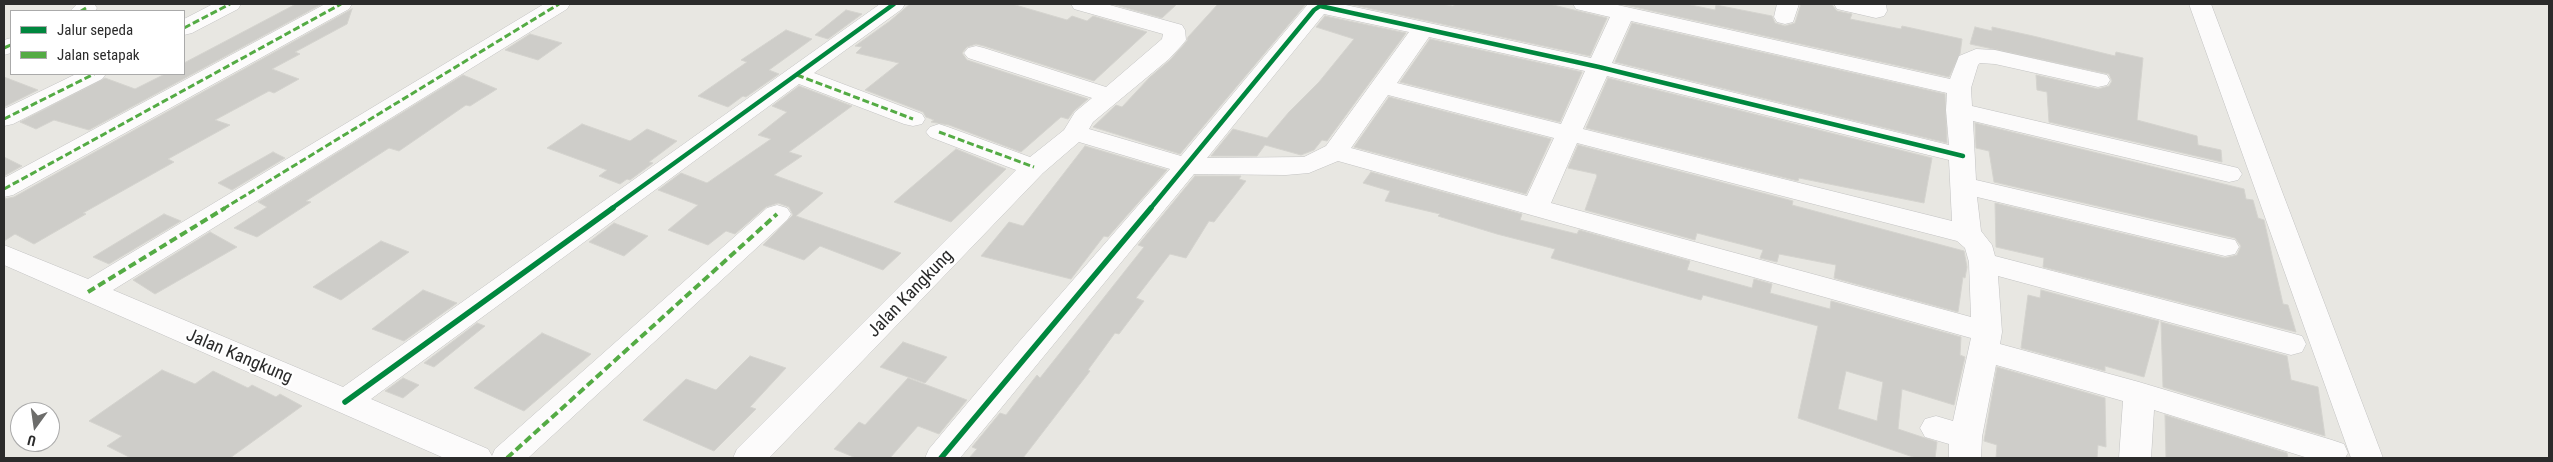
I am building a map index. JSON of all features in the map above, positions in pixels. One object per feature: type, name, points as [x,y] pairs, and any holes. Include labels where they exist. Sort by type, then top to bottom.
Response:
[{"type":"street","points":[[185,27],[230,4]]},
{"type":"street","points":[[4,189],[341,4]]},
{"type":"street","points":[[88,292],[558,4]]},
{"type":"street","points":[[345,402],[894,4]]},
{"type":"street","name":"Jalan Kangkung","points":[[749,458],[1034,167],[1075,133],[1078,124],[1084,117],[1161,54],[1174,40],[1174,30],[1082,4]]},
{"type":"street","points":[[1584,4],[1959,99],[2229,174]]},
{"type":"street","points":[[1845,4],[1876,7]]},
{"type":"street","points":[[2200,4],[2367,458]]},
{"type":"street","points":[[941,458],[1029,351],[1187,166],[1314,10],[1320,6],[1424,27],[1599,67],[1963,156]]},
{"type":"street","points":[[1536,207],[1623,13]]},
{"type":"street","points":[[1075,133],[1187,166],[1286,167],[1309,165],[1335,152],[1424,27]]},
{"type":"street","points":[[976,53],[1111,96]]},
{"type":"street","points":[[1967,234],[1959,99],[1967,61],[1976,56],[1995,58],[2098,80]]},
{"type":"street","points":[[4,119],[92,75]]},
{"type":"street","points":[[797,75],[913,119]]},
{"type":"street","points":[[1381,86],[1570,132],[1967,234],[1978,245],[1983,262],[1985,341],[1966,448],[1936,428]]},
{"type":"street","points":[[940,132],[1034,167]]},
{"type":"street","points":[[1335,152],[1536,207],[1985,341],[2139,394],[2332,453]]},
{"type":"street","points":[[1963,185],[2225,247]]},
{"type":"street","points":[[508,458],[777,214]]},
{"type":"street","name":"Jalan Kangkung","points":[[4,254],[88,292],[476,458]]},
{"type":"street","points":[[1983,262],[2291,344]]},
{"type":"street","points":[[2135,458],[2139,394]]},
{"type":"building","points":[[296,4],[322,4],[89,130],[54,120],[36,129],[20,122],[105,78],[135,89],[163,75],[185,75],[185,62]]},
{"type":"building","points":[[910,4],[1012,4],[1067,20],[1072,16],[1087,21],[1093,16],[1147,32],[1094,81],[984,46],[976,44],[967,47],[962,53],[967,60],[1088,99],[1068,119],[1061,117],[1021,152],[949,125],[931,122],[934,120],[926,117],[923,112],[865,90],[899,63],[856,53],[862,47],[855,46]]},
{"type":"building","points":[[1112,4],[1177,4],[1162,18]]},
{"type":"building","points":[[1218,4],[1306,4],[1180,154],[1093,127],[1116,105],[1122,107],[1150,77],[1170,60]]},
{"type":"building","points":[[1349,4],[1441,4],[1453,6],[1456,4],[1549,4],[1607,18],[1590,56]]},
{"type":"building","points":[[1621,4],[1686,4],[1715,10],[1716,5],[1772,16],[1775,23],[1785,26],[1795,23],[1801,4],[1828,4],[1832,5],[1837,11],[1852,14],[1850,19],[1901,29],[1902,26],[1962,39],[1960,54],[1949,77]]},
{"type":"building","points":[[352,9],[347,24],[295,52],[300,54],[272,69],[299,79],[274,93],[269,91],[215,120],[230,125],[168,159],[174,162],[83,213],[86,214],[34,244],[15,234],[4,241],[4,199],[14,197]]},
{"type":"building","points":[[846,10],[862,14],[828,39],[815,35]]},
{"type":"building","points":[[1325,16],[1406,33],[1327,141],[1322,140],[1314,150],[1301,155],[1265,145],[1257,156],[1211,156],[1233,129],[1267,138],[1289,112],[1319,82],[1354,39],[1316,27]]},
{"type":"building","points":[[1632,23],[1945,94],[1947,143],[1615,62]]},
{"type":"building","points":[[1975,27],[1992,31],[1992,27],[2115,56],[2116,52],[2143,58],[2137,120],[2197,136],[2198,145],[2221,150],[2222,162],[2049,122],[2047,92],[2037,90],[2036,75],[2098,89],[2109,86],[2112,81],[2109,74],[1970,44]]},
{"type":"building","points":[[786,30],[812,39],[769,70],[779,74],[728,107],[698,96],[747,62],[741,60]]},
{"type":"building","points":[[530,34],[562,43],[538,60],[505,50]]},
{"type":"building","points":[[1430,39],[1582,72],[1560,122],[1400,82]]},
{"type":"building","points":[[463,75],[497,89],[470,106],[466,105],[399,151],[389,148],[306,201],[311,202],[257,237],[234,228],[267,207],[258,202]]},
{"type":"building","points":[[4,77],[38,90],[4,107]]},
{"type":"building","points":[[1608,78],[1932,158],[1924,203],[1799,178],[1798,181],[1586,128]]},
{"type":"building","points":[[799,86],[852,106],[789,152],[802,156],[774,175],[823,193],[796,216],[901,253],[883,270],[820,246],[804,260],[763,245],[793,215],[789,207],[778,203],[766,207],[735,234],[726,231],[708,245],[668,230],[698,205],[658,190],[681,173],[707,183],[771,139],[758,135],[787,112],[772,106]]},
{"type":"building","points":[[1389,97],[1551,139],[1526,194],[1354,147]]},
{"type":"building","points":[[1975,123],[2244,189],[2246,199],[2253,200],[2258,218],[2264,220],[2283,304],[2288,305],[2296,332],[2043,267],[2044,258],[1996,247],[1995,203],[2225,258],[2237,255],[2241,246],[2235,238],[1994,182],[1989,151],[1976,148]]},
{"type":"building","points":[[582,124],[630,141],[647,129],[677,141],[649,162],[653,163],[630,180],[627,179],[620,184],[599,176],[607,170],[547,148]]},
{"type":"building","points":[[1578,145],[1793,201],[1792,205],[1964,251],[1967,267],[1965,278],[1963,277],[1958,312],[1834,278],[1836,265],[1779,254],[1777,262],[1760,258],[1763,250],[1697,233],[1695,240],[1585,210],[1597,176],[1596,174],[1568,168]]},
{"type":"building","points":[[1085,146],[1167,170],[1108,237],[1104,236],[1071,279],[981,256],[1009,222],[1023,226]]},
{"type":"building","points":[[956,149],[1006,169],[951,222],[894,202]]},
{"type":"building","points":[[273,152],[285,158],[232,190],[218,183]]},
{"type":"building","points":[[4,157],[22,166],[4,176]]},
{"type":"building","points":[[1371,172],[1522,214],[1520,220],[1577,234],[1579,230],[1690,261],[1687,270],[1752,288],[1754,279],[1772,284],[1770,293],[1830,309],[1831,301],[1961,337],[1960,355],[1965,357],[1954,405],[1902,389],[1898,429],[1937,442],[1935,458],[1916,458],[1798,418],[1818,326],[1703,295],[1701,300],[1551,258],[1555,249],[1438,216],[1440,214],[1385,201],[1390,191],[1363,183]],"holes":[[[1846,371],[1883,382],[1877,421],[1838,409]]]},
{"type":"building","points":[[1195,176],[1241,176],[1239,179],[1246,181],[1214,222],[1209,221],[1186,258],[1170,254],[1136,298],[1144,301],[1119,334],[1115,333],[1088,370],[1090,371],[1023,458],[969,458],[977,449],[972,447],[1000,413],[1006,415],[1037,375],[1040,378],[1144,247],[1138,245]]},
{"type":"building","points":[[164,214],[181,221],[109,264],[93,257]]},
{"type":"building","points":[[614,223],[648,236],[624,256],[589,242]]},
{"type":"building","points":[[210,232],[237,247],[155,294],[133,280]]},
{"type":"building","points":[[381,241],[409,252],[341,300],[313,287]]},
{"type":"building","points":[[423,290],[457,303],[404,341],[372,329]]},
{"type":"building","points":[[2041,290],[2159,321],[2144,377],[2105,366],[2105,371],[2021,348],[2028,295],[2040,298]]},
{"type":"building","points":[[2161,322],[2287,356],[2291,380],[2318,387],[2325,436],[2163,387]]},
{"type":"building","points":[[477,323],[485,326],[434,367],[424,363]]},
{"type":"building","points":[[542,333],[591,354],[524,411],[474,388]]},
{"type":"building","points":[[903,342],[947,357],[925,383],[880,367]]},
{"type":"building","points":[[750,356],[786,368],[750,407],[756,409],[714,451],[643,420],[686,379],[716,390]]},
{"type":"building","points":[[1997,367],[2105,398],[2106,447],[2098,445],[2097,458],[1996,458],[1997,445],[1984,441]]},
{"type":"building","points":[[162,370],[195,384],[213,371],[248,388],[252,385],[276,397],[280,394],[302,406],[230,458],[131,458],[107,446],[122,436],[89,421]]},
{"type":"building","points":[[403,378],[419,385],[403,398],[385,391]]},
{"type":"building","points":[[908,378],[967,400],[939,434],[918,426],[890,458],[856,458],[834,449],[859,422],[865,425]]},
{"type":"building","points":[[2165,415],[2287,453],[2288,458],[2166,458]]},
{"type":"marked path","points":[[185,27],[230,4]]},
{"type":"marked path","points":[[4,189],[341,4]]},
{"type":"marked path","points":[[88,292],[559,4]]},
{"type":"marked path","points":[[4,48],[10,45]]},
{"type":"marked path","points":[[4,119],[92,75]]},
{"type":"marked path","points":[[797,75],[913,119]]},
{"type":"marked path","points":[[939,132],[1034,167]]},
{"type":"marked path","points":[[507,458],[777,214]]},
{"type":"cycle path","points":[[345,402],[894,4]]},
{"type":"cycle path","points":[[941,458],[1029,351],[1187,166],[1314,10],[1320,6],[1599,67],[1963,156]]}]
